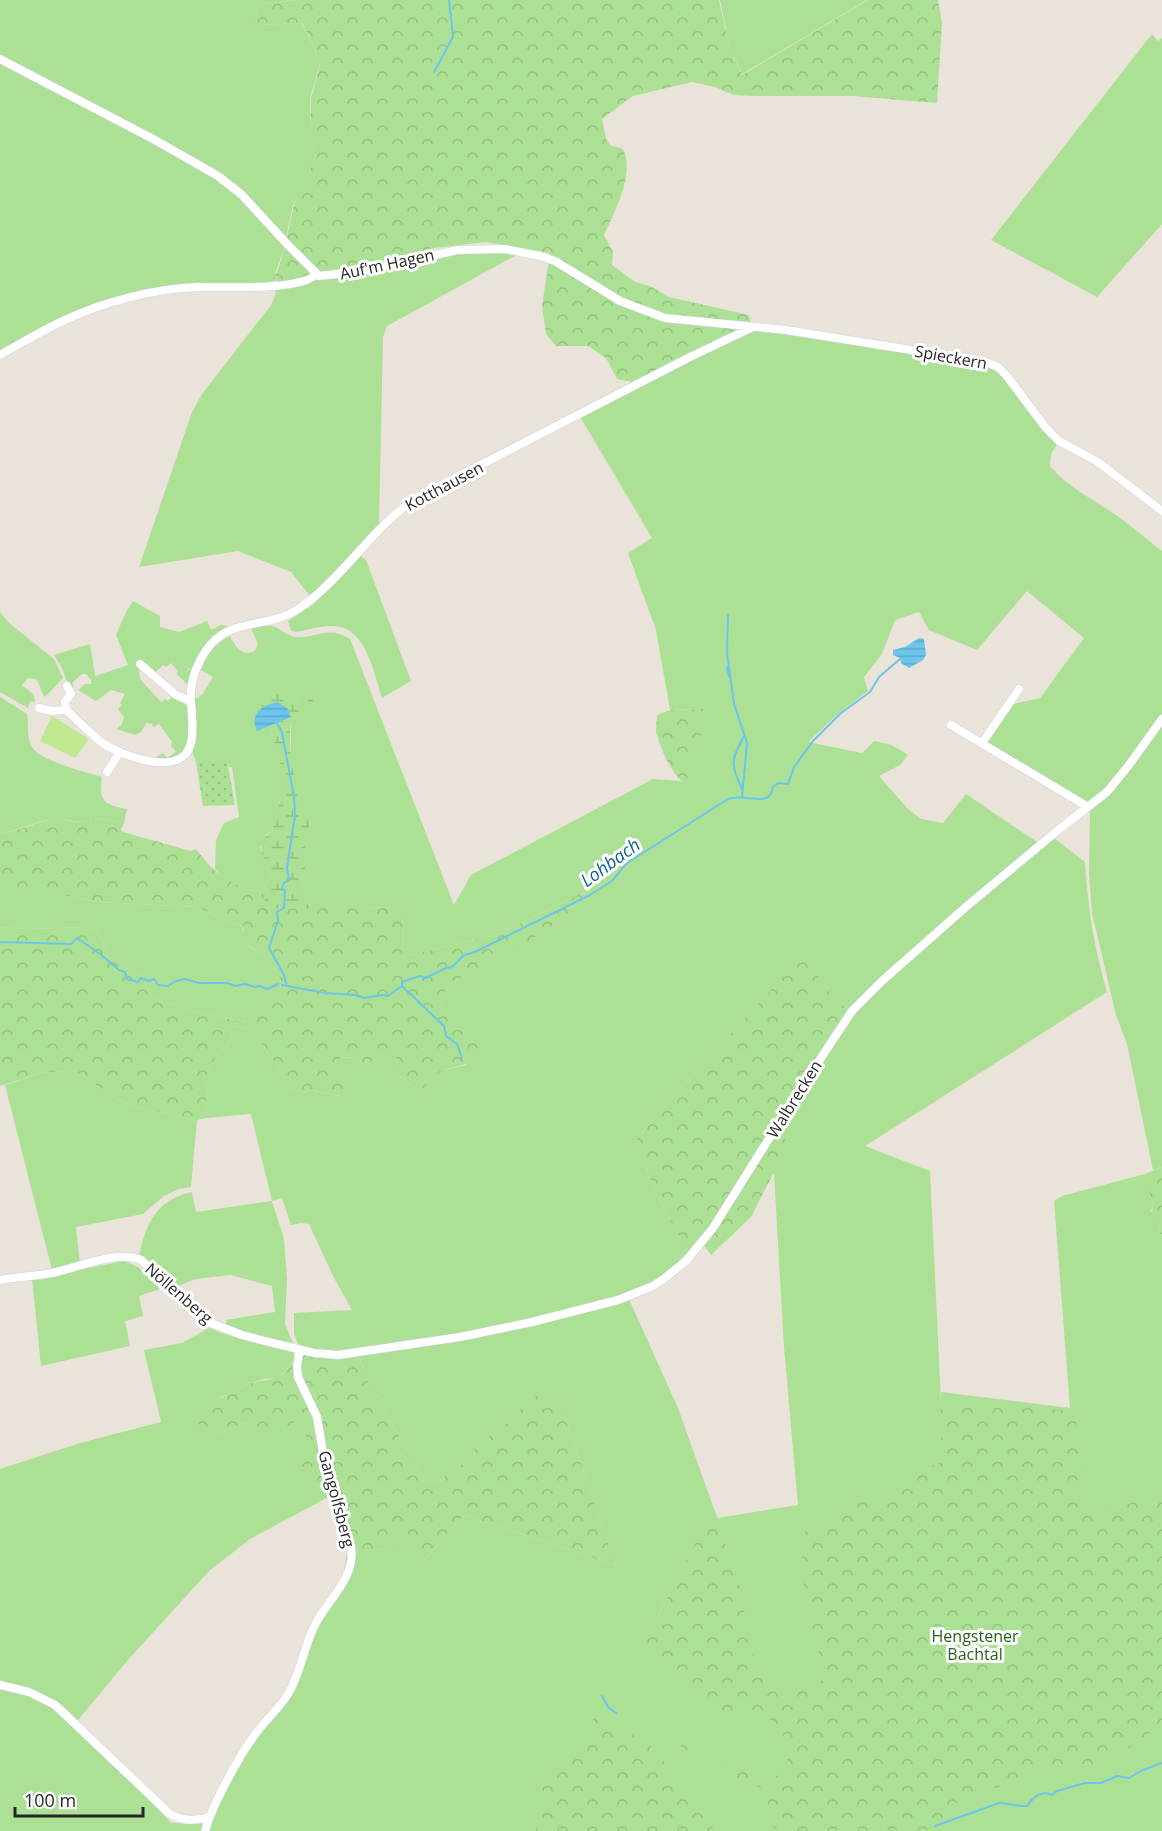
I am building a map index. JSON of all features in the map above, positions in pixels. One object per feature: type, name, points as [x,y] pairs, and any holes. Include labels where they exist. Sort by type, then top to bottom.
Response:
[{"type":"street","name":"Auf'm Hagen","points":[[0,59],[155,140],[218,176],[248,201],[316,274],[321,276],[362,271],[458,250],[505,249],[530,253],[555,261],[605,293],[649,313],[678,320],[755,327]]},
{"type":"street","points":[[0,355],[68,318],[140,295],[189,288],[273,286],[304,282],[316,274]]},
{"type":"street","name":"Spieckern","points":[[755,327],[993,364],[1006,375],[1046,428],[1059,441],[1098,462],[1162,511]]},
{"type":"street","name":"Kotthausen","points":[[66,710],[101,741],[120,752],[145,760],[162,762],[184,757],[191,741],[191,687],[199,664],[216,639],[227,631],[242,626],[271,622],[299,609],[325,587],[406,505],[690,357],[755,327]]},
{"type":"street","points":[[140,664],[176,695],[190,701]]},
{"type":"street","points":[[39,708],[52,711],[66,710],[65,702],[71,694],[67,686]]},
{"type":"street","points":[[982,743],[1019,689]]},
{"type":"street","name":"Walbrecken","points":[[358,1353],[460,1337],[562,1315],[630,1296],[653,1286],[671,1274],[696,1250],[713,1228],[852,1011],[882,981],[960,913],[1113,785],[1162,719]]},
{"type":"street","points":[[951,725],[1088,807]]},
{"type":"street","points":[[107,772],[120,752]]},
{"type":"street","name":"Nöllenberg","points":[[0,1280],[52,1273],[112,1258],[133,1257],[141,1260],[211,1323],[242,1335],[300,1350],[338,1355],[358,1353]]},
{"type":"street","name":"Gangolfsberg","points":[[205,1831],[209,1817],[248,1745],[290,1692],[310,1635],[343,1582],[351,1560],[351,1547],[325,1464],[317,1417],[298,1377],[300,1350]]},
{"type":"street","points":[[0,1685],[29,1692],[55,1705],[170,1814],[177,1818],[190,1820],[209,1817]]},
{"type":"green space","points":[[0,0],[295,0],[261,4],[255,18],[259,25],[301,23],[320,64],[310,98],[311,133],[315,158],[304,186],[293,205],[286,238],[247,195],[220,173],[0,55]]},
{"type":"green space","points":[[297,0],[719,0],[730,49],[742,75],[868,0],[938,0],[942,23],[937,103],[852,96],[734,95],[715,87],[692,82],[633,96],[602,119],[606,139],[610,145],[623,149],[627,170],[622,192],[604,235],[613,252],[612,265],[635,282],[650,286],[669,297],[749,315],[751,324],[632,382],[617,379],[606,358],[588,346],[556,346],[546,334],[542,306],[550,253],[486,242],[434,248],[281,282],[272,280],[278,270],[294,205],[315,158],[311,134],[311,98],[320,65],[302,23],[259,25],[255,18],[261,4]]},
{"type":"green space","points":[[720,0],[867,0],[742,74],[730,49]]},
{"type":"green space","points":[[1152,34],[1158,41],[1162,38],[1162,224],[1097,297],[991,240]]},
{"type":"green space","points":[[0,62],[154,143],[216,179],[239,196],[285,246],[273,280],[274,284],[207,285],[103,305],[0,354]]},
{"type":"green space","points":[[458,250],[522,252],[387,326],[383,337],[379,526],[310,596],[291,572],[238,551],[139,567],[192,412],[202,394],[271,305],[276,293],[275,287]]},
{"type":"green space","points":[[759,331],[804,336],[992,368],[1000,372],[1045,432],[1058,443],[1051,454],[1050,466],[1071,485],[1117,516],[1162,551],[1162,1167],[1153,1170],[1127,1044],[1116,1015],[1092,913],[1088,807],[982,743],[1013,704],[1040,698],[1084,638],[1027,591],[977,650],[929,630],[919,612],[895,620],[882,654],[864,677],[868,691],[839,713],[808,742],[862,753],[874,741],[892,745],[908,755],[900,765],[879,776],[908,809],[921,819],[943,823],[966,794],[1040,844],[1054,838],[1085,862],[1092,928],[1107,992],[865,1146],[930,1171],[941,1402],[941,1392],[1070,1408],[1054,1201],[1062,1196],[1145,1174],[1145,1182],[1154,1204],[1151,1211],[1156,1218],[1162,1238],[1162,1831],[0,1831],[0,1687],[28,1694],[48,1703],[113,1763],[171,1823],[202,1823],[232,1769],[287,1689],[343,1576],[348,1547],[361,1551],[390,1549],[407,1531],[421,1564],[464,1515],[616,1565],[561,1406],[548,1386],[482,1442],[462,1464],[436,1483],[426,1480],[418,1471],[366,1377],[358,1352],[333,1353],[300,1349],[294,1334],[294,1313],[352,1310],[309,1224],[291,1225],[282,1198],[272,1201],[251,1114],[206,1118],[207,1075],[215,1058],[228,1045],[235,1026],[251,1029],[278,1067],[290,1089],[303,1093],[310,1090],[345,1097],[350,1082],[335,1070],[339,1057],[354,1058],[368,1064],[384,1049],[396,1054],[397,1074],[420,1091],[441,1071],[466,1065],[455,1020],[440,1003],[449,985],[477,974],[591,889],[496,935],[402,957],[403,907],[312,909],[300,892],[305,869],[305,839],[312,820],[300,809],[291,769],[291,717],[257,731],[270,726],[285,782],[272,831],[266,835],[260,847],[271,875],[263,890],[259,892],[224,880],[215,869],[216,840],[224,823],[239,817],[232,767],[229,767],[227,759],[196,762],[192,751],[194,697],[199,698],[202,695],[213,677],[201,670],[212,650],[230,636],[243,652],[255,651],[258,644],[251,628],[266,626],[275,627],[296,637],[329,632],[350,639],[454,905],[471,875],[653,779],[686,783],[703,709],[670,710],[656,630],[628,553],[652,538],[579,415],[742,335]],"holes":[[[804,956],[828,990],[851,1013],[805,1073],[778,1120],[772,1175],[774,1173],[784,1347],[798,1505],[718,1518],[678,1408],[628,1297],[659,1280],[688,1252],[655,1192],[636,1140],[693,1074]],[[712,1512],[714,1518],[651,1629]]]},
{"type":"green space","points":[[361,556],[366,560],[411,681],[382,698],[372,664],[361,642],[353,633],[344,628],[332,626],[295,632],[291,630],[288,621],[313,605]]},
{"type":"green space","points":[[133,601],[160,616],[160,627],[179,632],[207,621],[211,630],[221,625],[232,627],[220,634],[195,669],[191,670],[183,665],[193,673],[188,685],[176,673],[178,671],[171,663],[166,667],[163,665],[155,673],[148,669],[140,659],[138,661],[140,679],[161,702],[165,699],[168,701],[173,696],[189,707],[189,742],[177,758],[153,759],[163,753],[167,758],[176,752],[159,724],[153,727],[152,724],[146,723],[141,732],[135,735],[116,729],[122,724],[124,717],[118,709],[122,705],[120,703],[125,694],[111,690],[96,701],[78,690],[85,684],[91,684],[86,674],[82,674],[72,683],[74,686],[69,687],[54,655],[90,644],[95,676],[128,665],[116,635]]},
{"type":"green space","points":[[0,612],[8,622],[54,659],[63,678],[45,697],[36,679],[28,678],[22,685],[33,694],[35,700],[30,701],[28,708],[0,692]]},
{"type":"green space","points":[[271,690],[293,696],[301,694],[301,700],[306,703],[311,697],[317,698],[308,714],[291,721],[290,732],[292,765],[300,809],[307,811],[312,820],[305,839],[305,869],[300,892],[312,909],[270,909],[259,892],[263,890],[271,875],[260,842],[272,831],[285,782],[270,726],[291,717],[288,709],[276,702],[259,709],[258,703],[261,697]]},
{"type":"green space","points":[[0,697],[27,714],[29,739],[37,752],[64,765],[102,777],[102,797],[113,806],[127,809],[124,823],[93,818],[83,822],[56,819],[41,821],[0,834]]},
{"type":"green space","points":[[703,709],[707,714],[686,784],[676,775],[663,752],[656,730],[657,715],[670,710]]},
{"type":"green space","points":[[52,716],[89,739],[75,758],[40,741]]},
{"type":"green space","points":[[227,759],[235,805],[203,806],[196,762]]},
{"type":"green space","points":[[59,818],[76,822],[85,822],[93,818],[124,823],[121,830],[123,832],[191,851],[196,849],[223,877],[259,892],[270,909],[403,907],[402,957],[496,935],[591,889],[600,895],[477,974],[449,985],[440,1003],[471,1033],[481,1048],[477,1061],[441,1071],[420,1091],[397,1074],[396,1055],[385,1050],[368,1064],[354,1058],[340,1057],[335,1070],[350,1082],[353,1092],[345,1097],[310,1090],[303,1093],[290,1089],[278,1067],[251,1029],[235,1026],[228,1045],[215,1058],[207,1075],[206,1118],[192,1121],[169,1113],[140,1109],[119,1100],[81,1075],[63,1071],[41,1073],[0,1086],[0,927],[28,929],[87,927],[98,931],[115,960],[143,977],[151,998],[207,1015],[246,1022],[280,985],[280,977],[276,970],[243,939],[244,926],[197,907],[98,902],[63,895],[0,895],[0,834]]},
{"type":"green space","points":[[0,895],[63,895],[98,902],[197,907],[244,926],[242,931],[246,941],[278,971],[281,985],[247,1022],[207,1015],[151,998],[143,977],[115,960],[98,931],[87,927],[28,929],[0,927]]},
{"type":"green space","points":[[804,955],[828,990],[851,1013],[805,1073],[778,1120],[786,1141],[774,1172],[751,1217],[711,1255],[700,1240],[688,1252],[655,1192],[646,1167],[633,1150],[636,1140],[693,1074]]},
{"type":"green space","points":[[63,1071],[81,1075],[119,1100],[140,1109],[169,1113],[192,1121],[197,1120],[191,1187],[179,1189],[164,1196],[143,1214],[76,1227],[80,1264],[52,1270],[5,1085],[41,1073]]},
{"type":"green space","points":[[1162,1167],[1162,1238],[1156,1218],[1151,1214],[1154,1204],[1145,1182],[1145,1174]]},
{"type":"green space","points":[[192,1192],[196,1212],[272,1201],[284,1239],[287,1279],[285,1324],[293,1343],[228,1331],[226,1320],[275,1312],[272,1286],[231,1275],[196,1279],[172,1288],[139,1257],[149,1224],[161,1207],[179,1196]]},
{"type":"green space","points":[[124,1261],[138,1267],[160,1289],[139,1296],[143,1316],[125,1321],[130,1346],[41,1366],[32,1279]]},
{"type":"green space","points":[[209,1328],[251,1342],[293,1350],[294,1358],[285,1372],[276,1378],[248,1384],[221,1397],[200,1426],[217,1435],[243,1423],[250,1425],[297,1421],[306,1436],[302,1475],[332,1495],[250,1539],[209,1571],[127,1661],[78,1720],[61,1704],[38,1692],[0,1680],[0,1469],[80,1443],[161,1422],[144,1350],[182,1343]]},
{"type":"green space","points":[[300,1350],[358,1353],[366,1377],[418,1471],[426,1480],[436,1483],[462,1464],[481,1442],[501,1428],[548,1385],[561,1406],[616,1565],[464,1515],[421,1564],[407,1531],[390,1549],[361,1551],[351,1547],[332,1495],[301,1475],[306,1436],[297,1421],[270,1434],[257,1432],[250,1425],[243,1423],[217,1435],[199,1426],[197,1414],[239,1388],[283,1374],[294,1358],[298,1359]]},
{"type":"green space","name":"Hengstener Bachtal","points":[[940,1400],[976,1400],[1070,1411],[1076,1415],[1077,1438],[1085,1457],[1082,1468],[1075,1472],[1080,1479],[1080,1512],[1162,1498],[1162,1728],[1148,1734],[1115,1758],[1093,1768],[1079,1771],[1051,1768],[1032,1778],[987,1790],[954,1804],[931,1830],[779,1830],[769,1823],[767,1818],[767,1805],[772,1791],[718,1769],[670,1737],[675,1736],[707,1756],[736,1769],[772,1778],[780,1774],[791,1753],[784,1736],[771,1720],[712,1708],[700,1702],[703,1691],[644,1643],[712,1511],[736,1576],[753,1656],[768,1691],[821,1681],[826,1675],[814,1638],[803,1584],[801,1532],[817,1528],[829,1515],[862,1501],[881,1499],[912,1476],[939,1463],[943,1454],[940,1446],[943,1431]]},
{"type":"green space","points":[[598,1712],[644,1740],[657,1752],[693,1804],[716,1831],[535,1831],[541,1816],[545,1778],[553,1766],[565,1756],[596,1736],[592,1721]]},
{"type":"water","points":[[919,638],[924,639],[926,655],[923,660],[909,668],[901,663],[900,658],[893,655],[893,650],[905,647]]},
{"type":"water","points":[[278,702],[288,709],[291,717],[257,731],[255,720],[258,711]]},
{"type":"waterway","points":[[434,72],[453,37],[449,0]]},
{"type":"waterway","points":[[728,615],[727,653],[734,704],[747,743],[742,797]]},
{"type":"waterway","name":"Lohbach","points":[[282,985],[364,998],[388,996],[402,986],[402,982],[420,976],[425,978],[452,967],[464,955],[475,952],[590,895],[612,881],[627,863],[728,799],[734,797],[767,798],[778,783],[788,784],[794,767],[813,741],[841,713],[870,692],[879,677],[900,659]]},
{"type":"waterway","points":[[727,667],[729,676]]},
{"type":"waterway","points":[[277,723],[282,732],[295,815],[287,868],[289,880],[282,888],[285,891],[284,908],[277,912],[278,921],[269,948],[283,973],[287,986]]},
{"type":"waterway","points":[[742,789],[735,773],[734,757],[744,736]]},
{"type":"waterway","name":"Lohbach","points":[[0,942],[71,944],[77,938],[119,970],[125,972],[127,979],[138,982],[141,978],[149,981],[154,979],[158,985],[168,986],[185,979],[199,983],[227,983],[235,986],[245,984],[268,989],[278,984]]},
{"type":"waterway","points":[[402,986],[444,1026],[446,1036],[457,1044],[462,1058]]},
{"type":"waterway","points":[[602,1696],[608,1707],[616,1713]]},
{"type":"waterway","points":[[935,1826],[999,1803],[1027,1806],[1041,1794],[1052,1795],[1057,1791],[1085,1783],[1101,1783],[1117,1776],[1129,1778],[1162,1763]]}]
